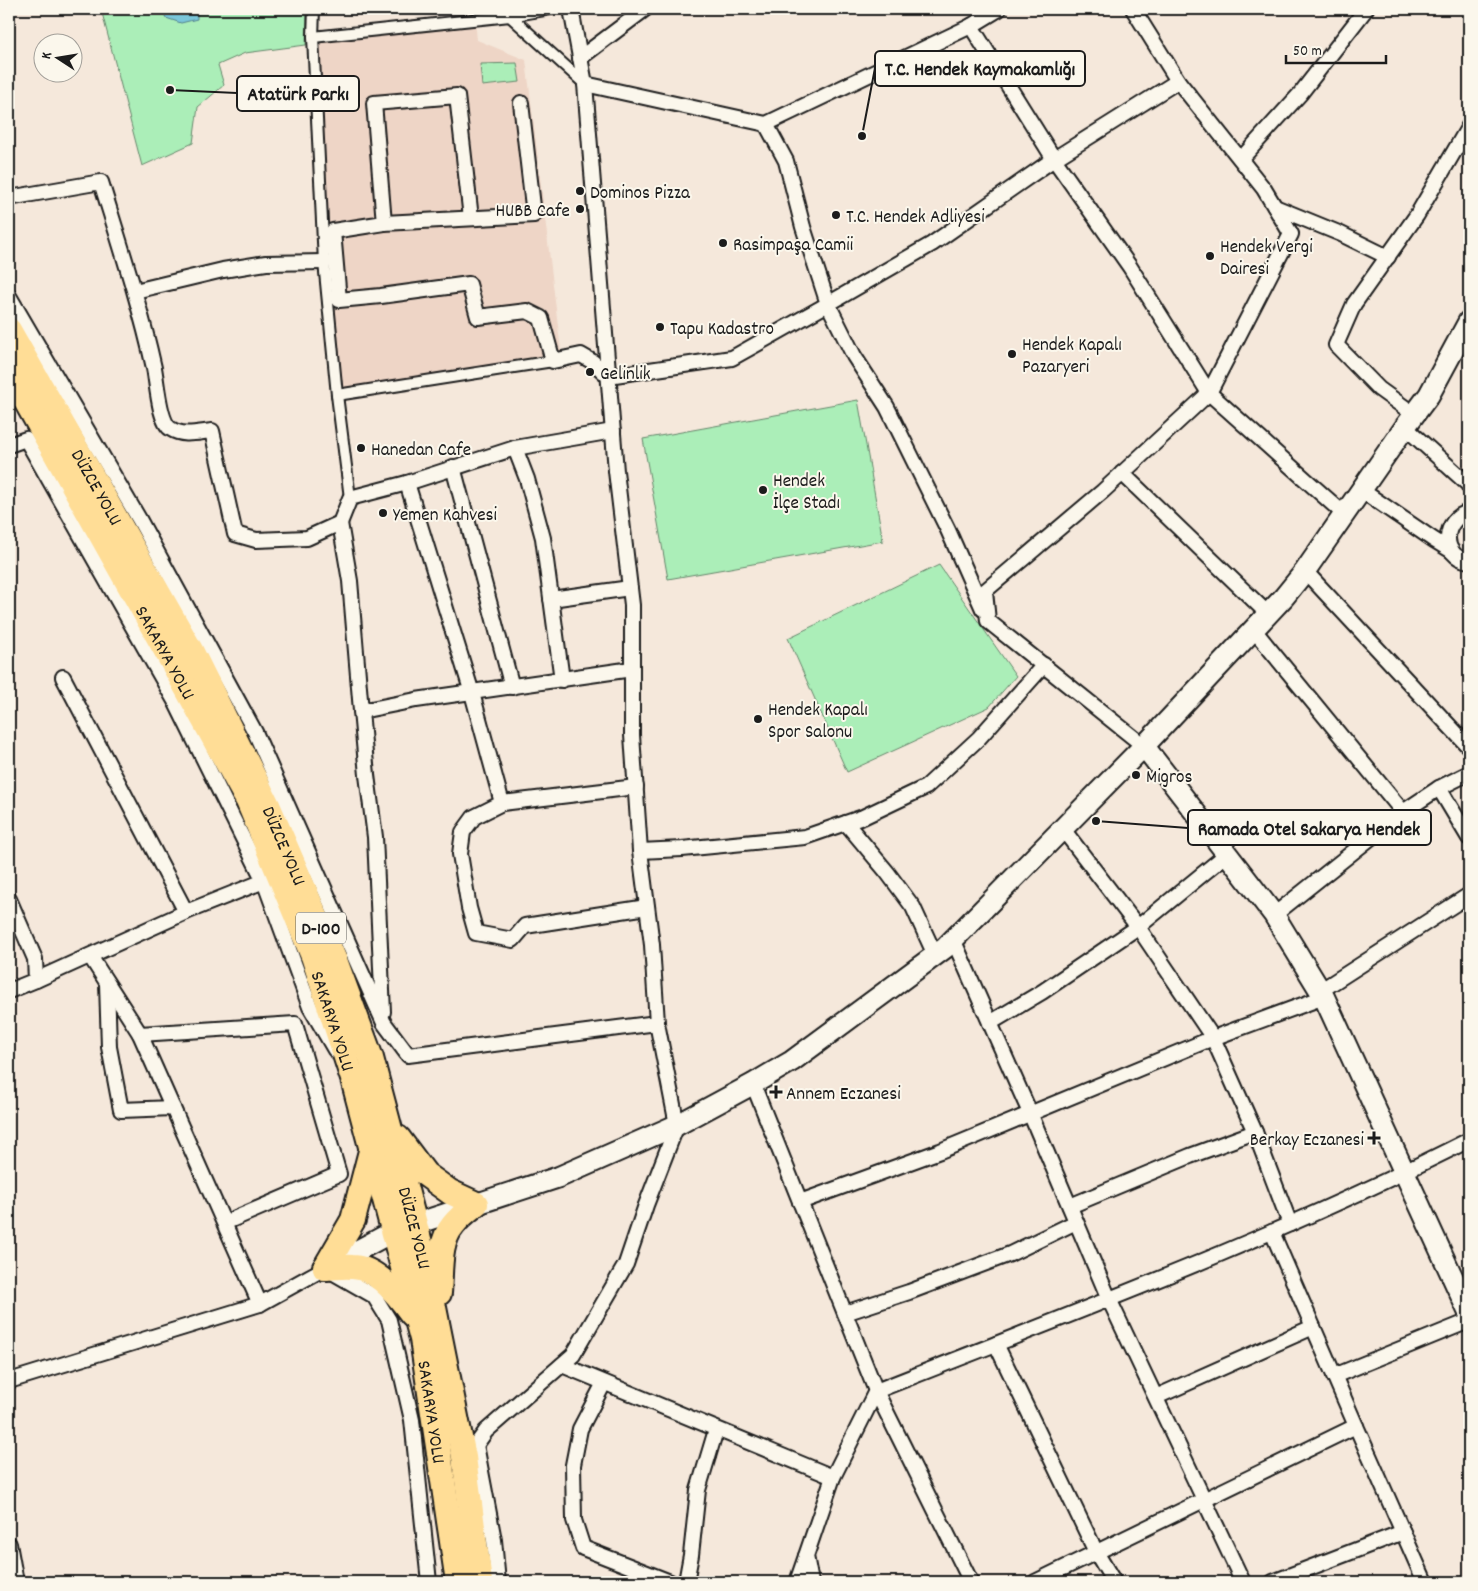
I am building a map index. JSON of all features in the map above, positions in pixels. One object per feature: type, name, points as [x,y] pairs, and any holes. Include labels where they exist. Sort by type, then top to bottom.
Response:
[{"type":"highway","name":"DÜZCE YOLU","points":[[9,330],[192,652],[268,805],[336,963],[371,1058],[390,1126],[405,1227],[427,1323],[470,1451],[480,1582]]},
{"type":"highway","name":"SAKARYA YOLU","points":[[9,371],[164,646],[248,801],[313,956],[353,1079],[372,1149],[405,1227]]},
{"type":"highway","points":[[390,1126],[425,1174],[450,1192],[476,1204],[452,1225],[445,1241],[427,1323]]},
{"type":"highway","points":[[325,1268],[353,1220],[372,1149]]},
{"type":"highway","points":[[325,1268],[354,1266],[374,1274],[427,1323]]},
{"type":"highway","name":"SAKARYA YOLU","points":[[427,1323],[422,1339],[458,1582]]},
{"type":"main road","points":[[325,1268],[405,1227],[559,1177],[677,1125],[792,1061],[935,955],[1144,746],[1254,630],[1305,571],[1429,395],[1469,321]]},
{"type":"main road","points":[[1144,746],[1274,915],[1322,994],[1406,1172],[1469,1313]]},
{"type":"street","points":[[314,9],[313,37],[324,262],[337,395],[350,498],[340,523],[350,582],[367,775],[375,837],[384,1023]]},
{"type":"street","points":[[313,37],[510,16],[550,9]]},
{"type":"street","points":[[498,1582],[494,1540],[470,1451],[486,1431],[574,1355],[626,1264],[646,1205],[677,1125],[657,1024],[652,945],[640,851],[632,735],[632,605],[616,471],[585,84],[571,9]]},
{"type":"street","points":[[580,58],[644,9]]},
{"type":"street","points":[[510,16],[585,84],[766,124],[971,26],[999,9]]},
{"type":"street","points":[[988,621],[985,591],[1103,491],[1208,393],[1291,234],[1264,189],[1178,81],[1133,9]]},
{"type":"street","points":[[1241,159],[1300,94],[1366,9]]},
{"type":"street","points":[[971,26],[1054,159],[1130,267],[1208,393],[1344,514]]},
{"type":"street","points":[[608,376],[732,358],[932,244],[1054,159],[1178,81]]},
{"type":"street","points":[[384,223],[374,103],[456,96],[471,218]]},
{"type":"street","points":[[521,103],[534,215],[384,223],[333,231],[339,300],[469,284],[478,317],[527,311],[541,318],[553,361]]},
{"type":"street","points":[[766,124],[786,161],[803,227],[828,304],[854,356],[891,416],[948,530],[988,621],[1144,746]]},
{"type":"street","points":[[1469,126],[1417,216],[1354,304],[1336,345],[1410,421],[1469,487]]},
{"type":"street","points":[[9,198],[101,182],[135,291],[154,368],[164,420],[170,429],[184,434],[212,431],[235,534],[256,540],[307,538],[340,523]]},
{"type":"street","points":[[1275,208],[1341,234],[1388,257]]},
{"type":"street","points":[[135,291],[223,270],[266,263],[324,262]]},
{"type":"street","points":[[9,296],[140,519],[255,732],[384,1023],[408,1055],[657,1024]]},
{"type":"street","points":[[337,395],[581,356],[593,362],[608,376]]},
{"type":"street","points":[[350,498],[408,483],[515,448],[613,431]]},
{"type":"street","points":[[9,445],[26,439],[175,701],[264,881],[310,1007],[353,1079]]},
{"type":"street","points":[[515,448],[527,479],[543,538],[562,680]]},
{"type":"street","points":[[453,468],[512,687]]},
{"type":"street","points":[[1122,473],[1268,614]]},
{"type":"street","points":[[408,483],[472,693],[502,803]]},
{"type":"street","points":[[1361,490],[1468,562]]},
{"type":"street","points":[[1452,551],[1448,536],[1450,528],[1460,515],[1469,512]]},
{"type":"street","points":[[1305,571],[1469,747]]},
{"type":"street","points":[[552,599],[630,588]]},
{"type":"street","points":[[1254,630],[1403,812]]},
{"type":"street","points":[[640,851],[682,849],[805,837],[863,817],[926,787],[979,738],[1044,665]]},
{"type":"street","points":[[361,711],[416,700],[632,669]]},
{"type":"street","points":[[63,677],[186,912]]},
{"type":"street","points":[[1274,915],[1403,812],[1439,788],[1469,773]]},
{"type":"street","points":[[636,786],[502,803],[474,817],[463,832],[460,854],[469,908],[476,934],[513,940],[525,926],[648,907]]},
{"type":"street","points":[[1439,788],[1469,838]]},
{"type":"street","points":[[846,823],[888,872],[913,907],[935,955]]},
{"type":"street","points":[[1062,828],[1138,927],[1212,1038],[1256,1132],[1290,1224]]},
{"type":"street","points":[[990,1023],[1042,992],[1138,927],[1227,854]]},
{"type":"street","points":[[9,991],[186,912],[264,881]]},
{"type":"street","points":[[800,1202],[940,1151],[1322,994],[1469,894]]},
{"type":"street","points":[[9,900],[35,959],[36,980]]},
{"type":"street","points":[[953,939],[1109,1299],[1243,1582]]},
{"type":"street","points":[[90,956],[140,1034],[260,1304]]},
{"type":"street","points":[[108,983],[109,1047],[121,1110],[173,1108]]},
{"type":"street","points":[[140,1034],[295,1024],[339,1174],[224,1223]]},
{"type":"street","points":[[753,1084],[876,1391],[971,1582]]},
{"type":"street","points":[[1070,1206],[1190,1156],[1256,1132]]},
{"type":"street","points":[[797,1582],[833,1477],[876,1391],[1272,1232],[1406,1172],[1469,1140]]},
{"type":"street","points":[[845,1313],[909,1292],[1010,1254],[1076,1222]]},
{"type":"street","points":[[1272,1232],[1425,1582]]},
{"type":"street","points":[[9,1381],[260,1304],[325,1268],[374,1296],[389,1320],[412,1420],[429,1582]]},
{"type":"street","points":[[1334,1376],[1469,1321]]},
{"type":"street","points":[[1156,1398],[1313,1327]]},
{"type":"street","points":[[996,1344],[1096,1552],[1114,1582]]},
{"type":"street","points":[[562,1365],[833,1477]]},
{"type":"street","points":[[604,1383],[580,1429],[573,1465],[574,1520],[583,1548],[670,1582]]},
{"type":"street","points":[[1035,1582],[1356,1426]]},
{"type":"street","points":[[686,1582],[691,1556],[698,1490],[716,1430]]},
{"type":"street","points":[[1273,1582],[1403,1532]]},
{"type":"street","points":[[9,1544],[16,1582]]},
{"type":"street","points":[[806,1556],[811,1582]]},
{"type":"shaded area","points":[[475,20],[477,40],[526,60],[562,359],[337,395],[313,37]]},
{"type":"green space","points":[[101,9],[307,9],[306,45],[245,53],[218,65],[224,85],[198,107],[193,143],[142,166]]},
{"type":"green space","points":[[517,63],[520,82],[482,86],[480,64]]},
{"type":"green space","name":"Hendek İlçe Stadı","points":[[858,400],[883,541],[668,579],[643,439]]},
{"type":"green space","points":[[939,565],[1016,676],[989,707],[847,772],[788,638]]},
{"type":"water","points":[[162,9],[209,9],[206,12],[197,14],[197,19],[181,23],[166,18]]},
{"type":"place","name":"Atatürk Parkı","points":[[170,90]]},
{"type":"place","name":"T.C. Hendek Kaymakamlığı","points":[[862,136]]},
{"type":"place","name":"Dominos Pizza","points":[[580,191]]},
{"type":"place","name":"HUBB Cafe","points":[[580,209]]},
{"type":"place","name":"T.C. Hendek Adliyesi","points":[[836,215]]},
{"type":"place","name":"Rasimpaşa Camii","points":[[723,243]]},
{"type":"place","name":"Hendek Vergi Dairesi","points":[[1210,256]]},
{"type":"place","name":"Tapu Kadastro","points":[[660,327]]},
{"type":"place","name":"Hendek Kapalı Pazaryeri","points":[[1012,354]]},
{"type":"place","name":"Gelinlik","points":[[590,372]]},
{"type":"place","name":"Hanedan Cafe","points":[[361,448]]},
{"type":"place","name":"Hendek İlçe Stadı","points":[[763,490]]},
{"type":"place","name":"Yemen Kahvesi","points":[[383,513]]},
{"type":"place","name":"Hendek Kapalı Spor Salonu","points":[[758,719]]},
{"type":"place","name":"Migros","points":[[1136,775]]},
{"type":"place","name":"Ramada Otel Sakarya Hendek","points":[[1096,821]]},
{"type":"place","name":"Annem Eczanesi","points":[[776,1092]]},
{"type":"place","name":"Berkay Eczanesi","points":[[1374,1138]]}]
